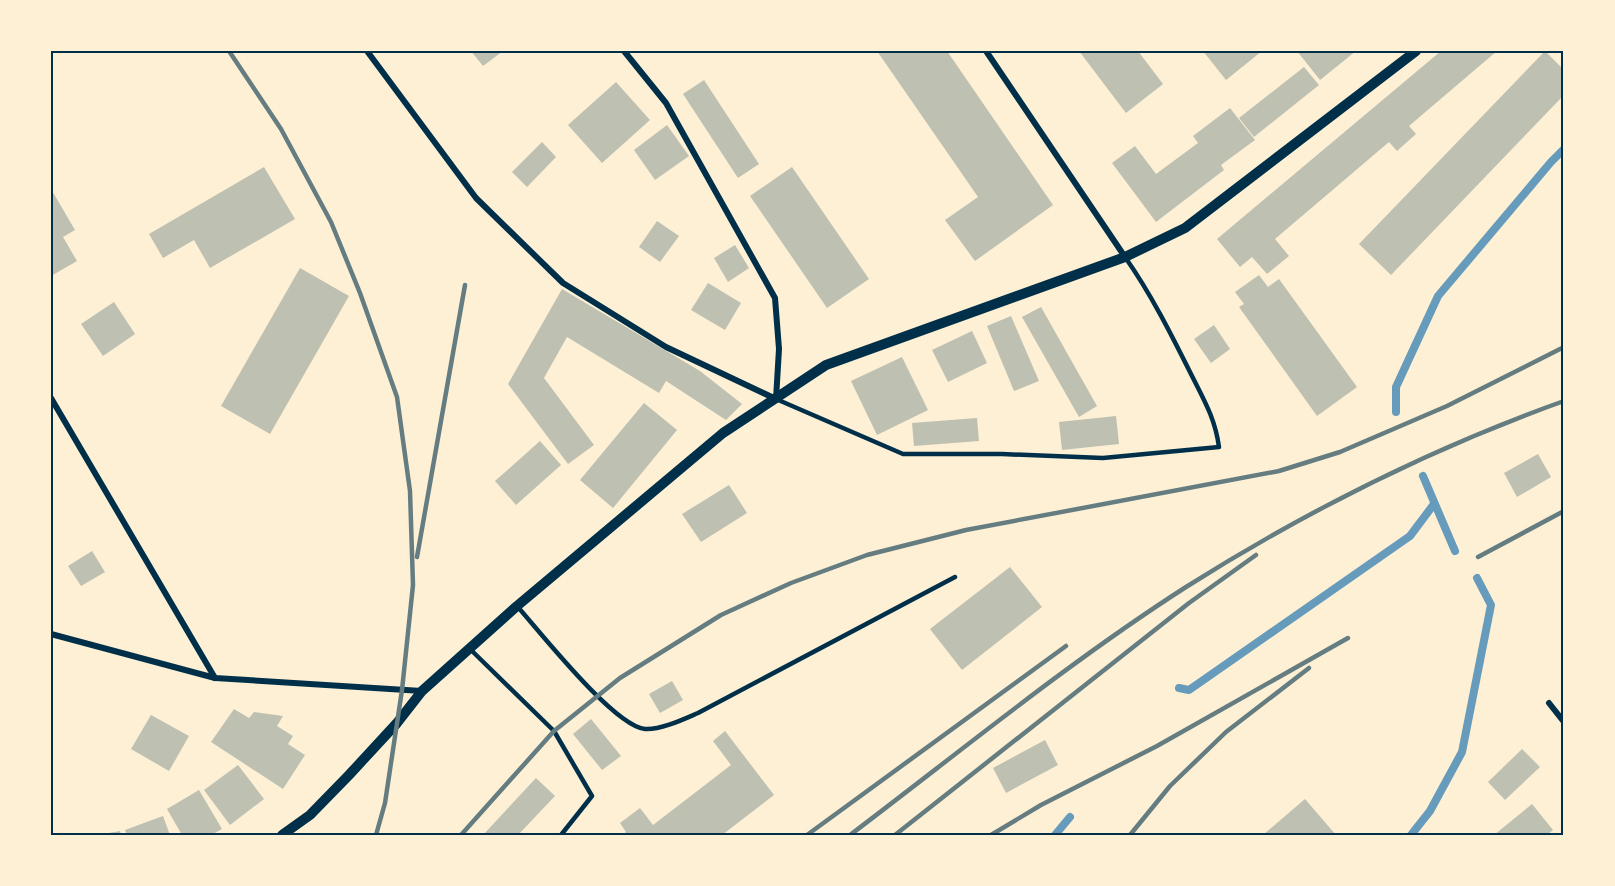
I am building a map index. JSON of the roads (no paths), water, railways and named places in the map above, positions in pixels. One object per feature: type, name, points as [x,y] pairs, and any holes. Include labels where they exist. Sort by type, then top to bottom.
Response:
[{"type":"street","points":[[367,51],[476,198],[563,283],[666,347],[776,399]]},
{"type":"street","points":[[624,51],[666,103],[775,298],[779,348],[776,399]]},
{"type":"street","points":[[986,51],[1125,257]]},
{"type":"street","points":[[282,835],[310,815],[349,775],[397,723],[422,690],[517,606],[723,433],[826,364],[1125,257],[1185,228],[1416,51]]},
{"type":"street","points":[[51,398],[215,678]]},
{"type":"street","points":[[51,634],[215,678],[422,690]]},
{"type":"street","points":[[1549,703],[1564,722]]},
{"type":"lane","points":[[776,399],[903,454],[1002,454],[1103,458],[1219,447],[1216,425],[1173,337],[1142,281],[1125,257]]},
{"type":"lane","points":[[517,606],[598,697],[624,720],[645,729],[670,724],[698,713],[955,577]]},
{"type":"lane","points":[[470,648],[554,731],[592,796],[561,835]]},
{"type":"waterway","points":[[1396,412],[1396,387],[1438,296],[1564,149]]},
{"type":"waterway","points":[[1423,476],[1455,551]]},
{"type":"waterway","points":[[1179,688],[1189,690],[1410,536],[1434,504]]},
{"type":"waterway","points":[[1411,835],[1430,811],[1462,752],[1491,605],[1477,578]]},
{"type":"waterway","points":[[1055,835],[1070,817]]},
{"type":"railway","points":[[229,51],[281,129],[331,222],[360,293],[397,397],[410,491],[413,585],[402,690],[385,803],[376,835]]},
{"type":"railway","points":[[417,557],[465,285]]},
{"type":"railway","points":[[461,835],[554,731],[620,678],[721,615],[791,583],[867,555],[966,530],[1279,471],[1340,452],[1447,406],[1564,347]]},
{"type":"railway","points":[[850,835],[1100,646],[1231,559],[1323,508],[1418,461],[1466,439],[1564,401]]},
{"type":"railway","points":[[1478,557],[1564,511]]},
{"type":"railway","points":[[895,835],[1189,603],[1256,555]]},
{"type":"railway","points":[[991,835],[1041,805],[1157,746],[1348,638]]},
{"type":"railway","points":[[807,835],[1066,646]]},
{"type":"railway","points":[[1130,835],[1170,786],[1226,732],[1309,668]]}]
